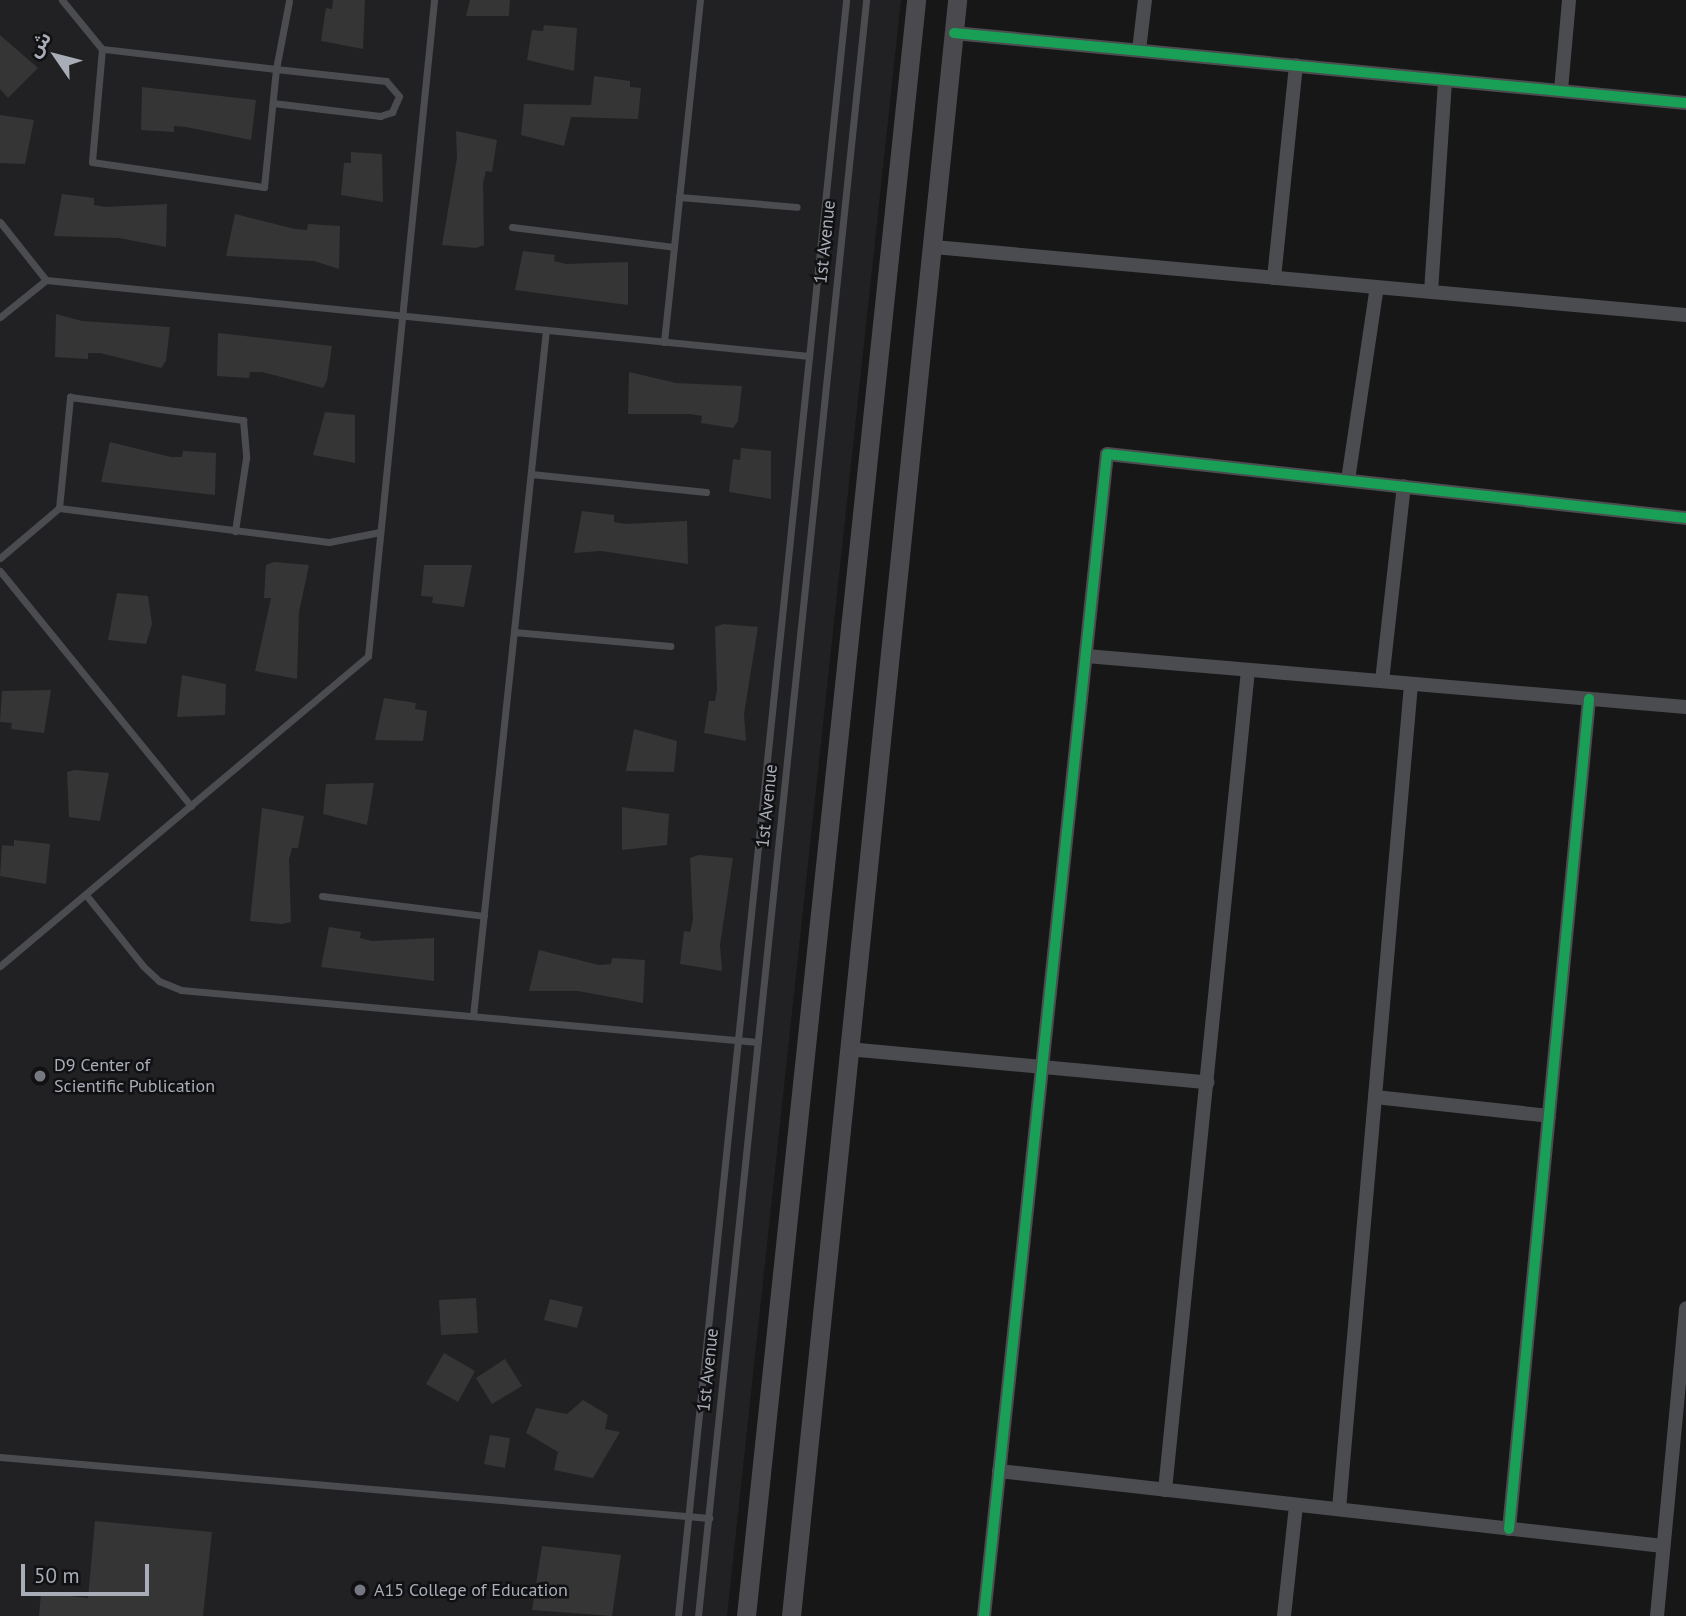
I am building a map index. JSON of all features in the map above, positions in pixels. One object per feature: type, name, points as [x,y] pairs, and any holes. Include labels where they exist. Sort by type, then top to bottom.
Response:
[{"type":"main road","points":[[746,1616],[916,0]]},
{"type":"main road","points":[[791,1616],[957,0]]},
{"type":"street","points":[[1139,50],[1145,0]]},
{"type":"street","points":[[1561,90],[1569,0]]},
{"type":"street","points":[[954,33],[1686,103]]},
{"type":"street","points":[[1274,278],[1296,65]]},
{"type":"street","points":[[1431,292],[1445,80]]},
{"type":"street","points":[[933,247],[1686,315]]},
{"type":"street","points":[[1349,480],[1377,287]]},
{"type":"street","points":[[984,1616],[1107,454],[1686,518]]},
{"type":"street","points":[[1382,681],[1404,486]]},
{"type":"street","points":[[1086,656],[1686,707]]},
{"type":"street","points":[[1165,1490],[1248,670]]},
{"type":"street","points":[[1339,1509],[1411,684]]},
{"type":"street","points":[[1509,1529],[1588,699]]},
{"type":"street","points":[[848,1049],[1207,1082]]},
{"type":"street","points":[[1375,1097],[1549,1116]]},
{"type":"street","points":[[1657,1616],[1686,1308]]},
{"type":"street","points":[[999,1471],[1663,1546]]},
{"type":"street","points":[[1284,1616],[1297,1505]]},
{"type":"lane","points":[[62,0],[102,49],[386,81],[399,96],[392,112],[380,116],[272,103]]},
{"type":"lane","points":[[0,966],[368,656],[434,0]]},
{"type":"lane","points":[[664,342],[700,0]]},
{"type":"lane","name":"1st Avenue","points":[[678,1616],[846,0]]},
{"type":"lane","name":"1st Avenue","points":[[698,1616],[866,0]]},
{"type":"lane","points":[[102,49],[92,162],[264,187],[276,69],[289,1]]},
{"type":"lane","points":[[679,197],[797,207]]},
{"type":"lane","points":[[0,222],[46,280]]},
{"type":"lane","points":[[512,227],[674,247]]},
{"type":"lane","points":[[0,317],[46,280],[809,356]]},
{"type":"lane","points":[[473,1016],[546,330]]},
{"type":"lane","points":[[0,558],[59,508],[70,397],[243,420],[246,458],[235,531]]},
{"type":"lane","points":[[531,474],[706,492]]},
{"type":"lane","points":[[59,508],[329,542],[380,532]]},
{"type":"lane","points":[[0,571],[191,806]]},
{"type":"lane","points":[[514,632],[670,646]]},
{"type":"lane","points":[[86,894],[143,966],[159,981],[181,990],[758,1042]]},
{"type":"lane","points":[[322,896],[484,916]]},
{"type":"lane","points":[[0,1457],[709,1518]]},
{"type":"shaded area","points":[[0,0],[901,0],[727,1616],[0,1616]]},
{"type":"building","points":[[333,0],[365,0],[363,49],[321,41],[326,8],[332,9]]},
{"type":"building","points":[[470,0],[510,0],[509,16],[466,16]]},
{"type":"building","points":[[544,25],[577,28],[574,71],[527,60],[532,30],[543,31]]},
{"type":"building","points":[[0,35],[38,68],[8,98],[0,89]]},
{"type":"building","points":[[594,76],[630,81],[630,87],[641,88],[638,119],[571,117],[564,146],[521,135],[524,104],[591,105]]},
{"type":"building","points":[[142,87],[256,100],[251,140],[186,127],[174,126],[174,132],[141,130]]},
{"type":"building","points":[[0,115],[34,120],[25,164],[0,163]]},
{"type":"building","points":[[456,131],[497,140],[492,172],[486,171],[483,183],[484,245],[476,248],[442,245],[457,158]]},
{"type":"building","points":[[351,152],[382,154],[383,202],[341,195],[344,163],[351,163]]},
{"type":"building","points":[[62,194],[94,198],[94,205],[105,207],[167,204],[166,247],[119,238],[54,236]]},
{"type":"building","points":[[235,214],[295,229],[307,230],[308,224],[340,226],[339,269],[314,261],[226,256]]},
{"type":"building","points":[[523,251],[555,255],[554,261],[566,264],[628,262],[628,305],[515,290]]},
{"type":"building","points":[[56,314],[82,321],[170,327],[166,361],[161,368],[100,353],[88,353],[88,359],[55,357]]},
{"type":"building","points":[[218,333],[332,346],[327,380],[323,388],[262,372],[250,372],[249,378],[217,376]]},
{"type":"building","points":[[629,372],[676,383],[742,386],[738,421],[733,428],[701,423],[702,416],[690,414],[628,414]]},
{"type":"building","points":[[325,412],[355,415],[355,463],[313,455]]},
{"type":"building","points":[[110,442],[171,457],[182,457],[183,451],[216,453],[215,495],[101,482]]},
{"type":"building","points":[[741,448],[771,451],[771,499],[729,492],[733,459],[740,460]]},
{"type":"building","points":[[582,511],[614,515],[614,522],[625,524],[687,521],[688,564],[601,551],[574,553]]},
{"type":"building","points":[[274,562],[309,565],[299,612],[297,679],[255,671],[271,598],[264,598],[266,565]]},
{"type":"building","points":[[424,565],[472,565],[464,607],[432,603],[433,597],[421,596]]},
{"type":"building","points":[[117,593],[148,596],[152,624],[146,644],[108,640]]},
{"type":"building","points":[[723,624],[758,627],[744,714],[746,741],[704,733],[709,701],[715,701],[717,690],[715,627]]},
{"type":"building","points":[[182,675],[226,684],[225,715],[177,717]]},
{"type":"building","points":[[51,690],[44,733],[11,729],[12,723],[0,722],[2,691]]},
{"type":"building","points":[[384,698],[416,703],[415,709],[427,711],[423,741],[375,740]]},
{"type":"building","points":[[634,729],[677,741],[674,772],[626,771]]},
{"type":"building","points":[[75,770],[109,773],[100,821],[69,817],[67,772]]},
{"type":"building","points":[[374,783],[367,825],[323,814],[326,784]]},
{"type":"building","points":[[622,807],[669,814],[667,845],[622,850]]},
{"type":"building","points":[[262,808],[304,816],[298,848],[292,848],[289,859],[291,922],[282,924],[250,921]]},
{"type":"building","points":[[14,840],[50,844],[46,884],[0,876],[2,845],[14,846]]},
{"type":"building","points":[[699,855],[733,858],[720,945],[722,971],[680,964],[684,931],[690,932],[693,920],[690,858]]},
{"type":"building","points":[[329,927],[361,932],[360,938],[372,941],[434,938],[434,981],[321,967]]},
{"type":"building","points":[[539,950],[599,965],[611,964],[612,958],[645,960],[643,1003],[578,991],[529,991]]},
{"type":"building","points":[[476,1298],[478,1333],[441,1335],[439,1300]]},
{"type":"building","points":[[550,1299],[583,1307],[577,1328],[544,1320]]},
{"type":"building","points":[[444,1353],[475,1371],[458,1402],[426,1384]]},
{"type":"building","points":[[505,1359],[522,1386],[492,1404],[476,1378]]},
{"type":"building","points":[[583,1400],[608,1415],[605,1429],[620,1432],[593,1478],[554,1470],[558,1452],[526,1433],[536,1408],[567,1414]]},
{"type":"building","points":[[490,1435],[510,1438],[505,1468],[484,1464]]},
{"type":"building","points":[[95,1521],[212,1532],[203,1616],[39,1616],[41,1593],[88,1598]]},
{"type":"building","points":[[542,1546],[621,1555],[612,1616],[532,1610]]},
{"type":"cycle path","points":[[954,33],[1686,103]]},
{"type":"cycle path","points":[[984,1616],[1107,454],[1686,518]]},
{"type":"cycle path","points":[[1509,1529],[1589,699]]},
{"type":"place","name":"D9 Center of Scientific Publication","points":[[40,1076]]},
{"type":"place","name":"A15 College of Education","points":[[360,1590]]}]
